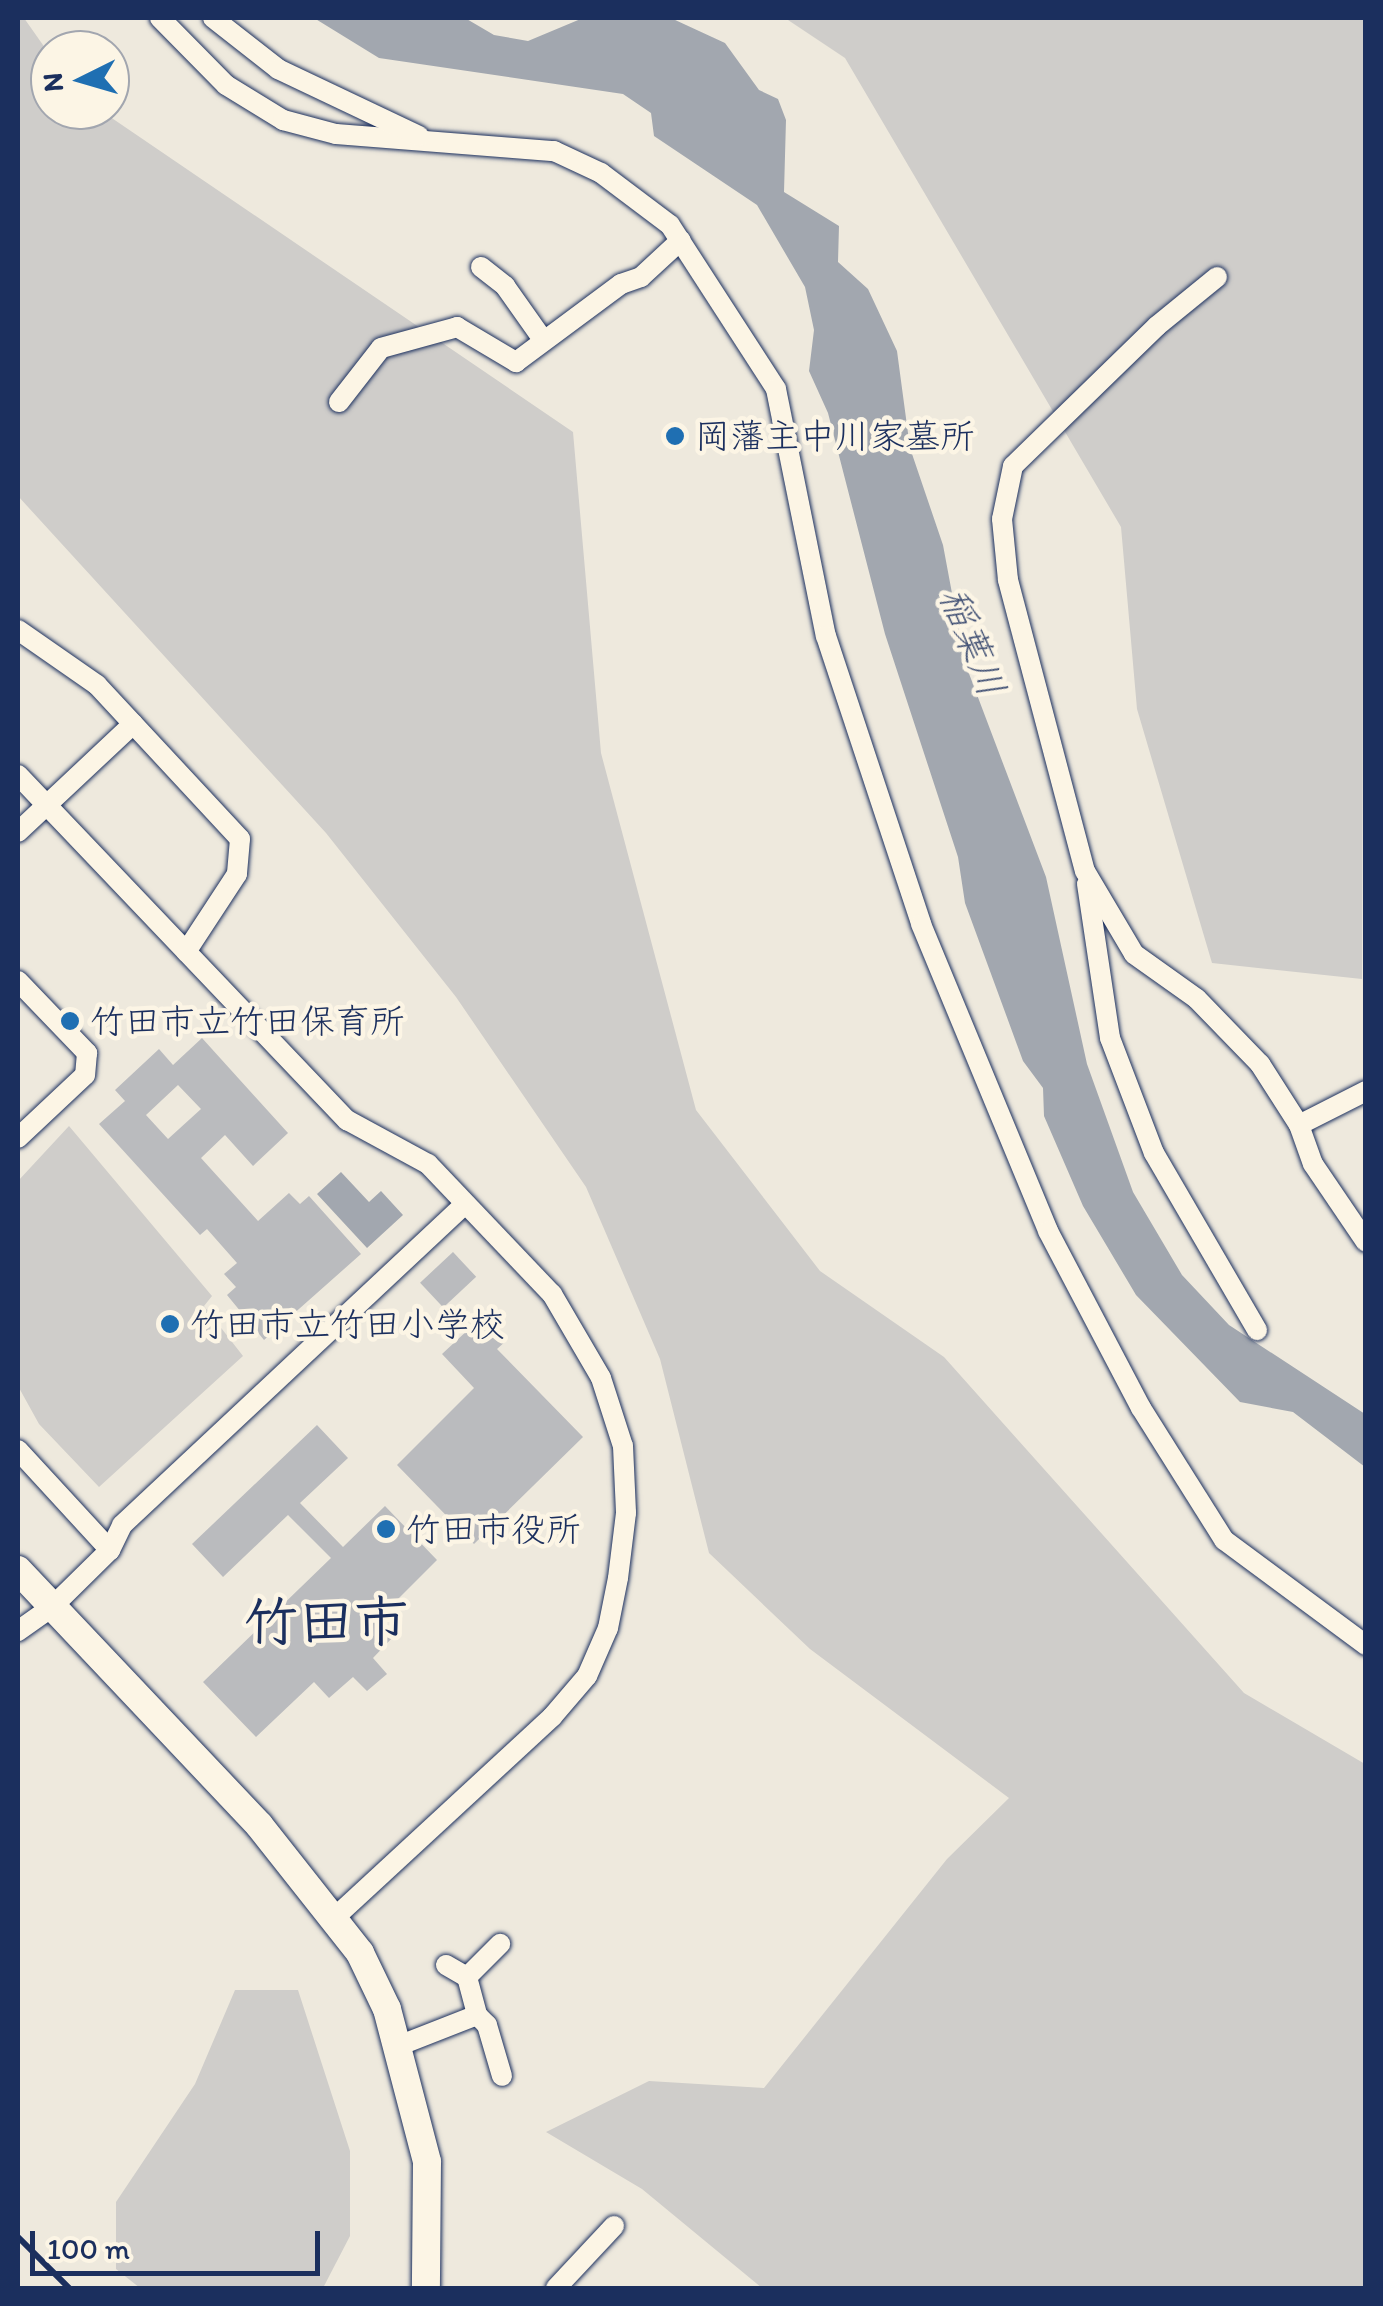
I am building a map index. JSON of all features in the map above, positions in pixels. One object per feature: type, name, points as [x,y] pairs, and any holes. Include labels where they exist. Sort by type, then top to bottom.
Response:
[{"type":"street","points":[[160,18],[226,85],[282,120],[336,134],[554,151],[602,174],[670,224],[776,389],[826,636],[921,924],[1048,1231],[1141,1408],[1224,1540],[1366,1646]]},
{"type":"street","points":[[213,18],[278,68],[434,143]]},
{"type":"street","points":[[338,402],[381,348],[457,327],[516,362],[621,284],[641,277],[681,240]]},
{"type":"street","points":[[482,267],[505,286],[544,341]]},
{"type":"street","points":[[1218,277],[1013,466],[1002,518],[1008,580],[1085,870],[1110,1038],[1154,1152],[1257,1330]]},
{"type":"street","points":[[18,630],[44,654],[96,685],[240,840],[238,874],[186,952]]},
{"type":"street","points":[[18,832],[133,724]]},
{"type":"street","points":[[18,775],[347,1120],[382,1146],[428,1164],[552,1294],[601,1378],[622,1446],[626,1513],[618,1578],[608,1628],[575,1689],[335,1917]]},
{"type":"street","points":[[1085,870],[1134,954],[1197,999],[1260,1064],[1299,1124],[1312,1164],[1366,1242]]},
{"type":"street","points":[[18,981],[88,1053],[85,1075],[18,1138]]},
{"type":"street","points":[[1299,1124],[1366,1091]]},
{"type":"street","points":[[18,1631],[52,1607],[110,1550],[122,1525],[465,1204]]},
{"type":"street","points":[[18,1450],[110,1550]]},
{"type":"street","points":[[18,1570],[259,1825],[335,1917],[380,1995],[398,2046],[427,2162],[426,2288]]},
{"type":"street","points":[[467,1977],[500,1944]]},
{"type":"street","points":[[446,1965],[467,1977],[477,2015],[487,2024],[502,2076]]},
{"type":"street","points":[[398,2046],[477,2015]]},
{"type":"street","points":[[556,2288],[614,2226]]},
{"type":"shaded area","points":[[18,18],[24,18],[32,30],[30,130],[129,130],[573,432],[601,753],[696,1110],[820,1271],[944,1357],[1244,1693],[1365,1764],[1365,2288],[762,2288],[642,2189],[546,2132],[649,2081],[764,2088],[947,1859],[1009,1798],[810,1649],[709,1553],[660,1359],[586,1187],[456,997],[326,833],[18,496]]},
{"type":"shaded area","points":[[314,18],[465,18],[494,35],[528,41],[583,18],[673,19],[725,43],[759,90],[778,99],[786,120],[784,192],[839,226],[838,262],[868,289],[897,351],[910,448],[943,545],[965,663],[1046,877],[1087,1064],[1133,1192],[1182,1275],[1229,1325],[1365,1414],[1365,1467],[1293,1412],[1240,1402],[1136,1295],[1083,1206],[1044,1116],[1043,1088],[1023,1061],[965,903],[958,857],[885,634],[828,413],[809,371],[814,330],[805,287],[757,205],[654,136],[651,113],[623,94],[379,58]]},
{"type":"shaded area","points":[[785,18],[1365,18],[1362,979],[1212,963],[1137,709],[1121,527],[845,58]]},
{"type":"shaded area","points":[[69,1126],[212,1296],[204,1306],[243,1356],[99,1487],[39,1424],[18,1386],[18,1181]]},
{"type":"shaded area","points":[[341,1172],[369,1202],[381,1191],[403,1215],[367,1248],[317,1194]]},
{"type":"shaded area","points":[[235,1990],[298,1990],[350,2151],[350,2236],[323,2288],[140,2288],[116,2269],[116,2202],[195,2084]]},
{"type":"building","points":[[202,1038],[288,1133],[253,1166],[225,1135],[201,1158],[258,1221],[289,1193],[300,1204],[309,1196],[361,1254],[264,1340],[227,1295],[236,1287],[224,1274],[237,1263],[207,1229],[200,1235],[99,1124],[125,1101],[115,1090],[159,1049],[173,1065]],"holes":[[[178,1085],[201,1109],[168,1139],[146,1115]]]},
{"type":"building","points":[[453,1252],[476,1277],[443,1308],[420,1283]]},
{"type":"building","points":[[484,1315],[507,1340],[497,1349],[583,1437],[474,1544],[397,1465],[474,1388],[442,1354]]},
{"type":"building","points":[[317,1425],[348,1458],[300,1503],[343,1547],[385,1506],[437,1560],[377,1620],[393,1637],[373,1658],[387,1674],[367,1691],[353,1677],[329,1698],[314,1682],[256,1737],[203,1682],[331,1558],[288,1515],[223,1577],[192,1544]]},
{"type":"railway","points":[[18,2237],[69,2288]]},
{"type":"place","name":"岡藩主中川家墓所","points":[[675,436]]},
{"type":"place","name":"竹田市立竹田保育所","points":[[70,1021]]},
{"type":"place","name":"竹田市立竹田小学校","points":[[170,1324]]},
{"type":"place","name":"竹田市役所","points":[[386,1529]]},
{"type":"district","name":"竹田市","points":[[326,1622]]},
{"type":"water label","name":"稲葉川","points":[[972,642]]}]
